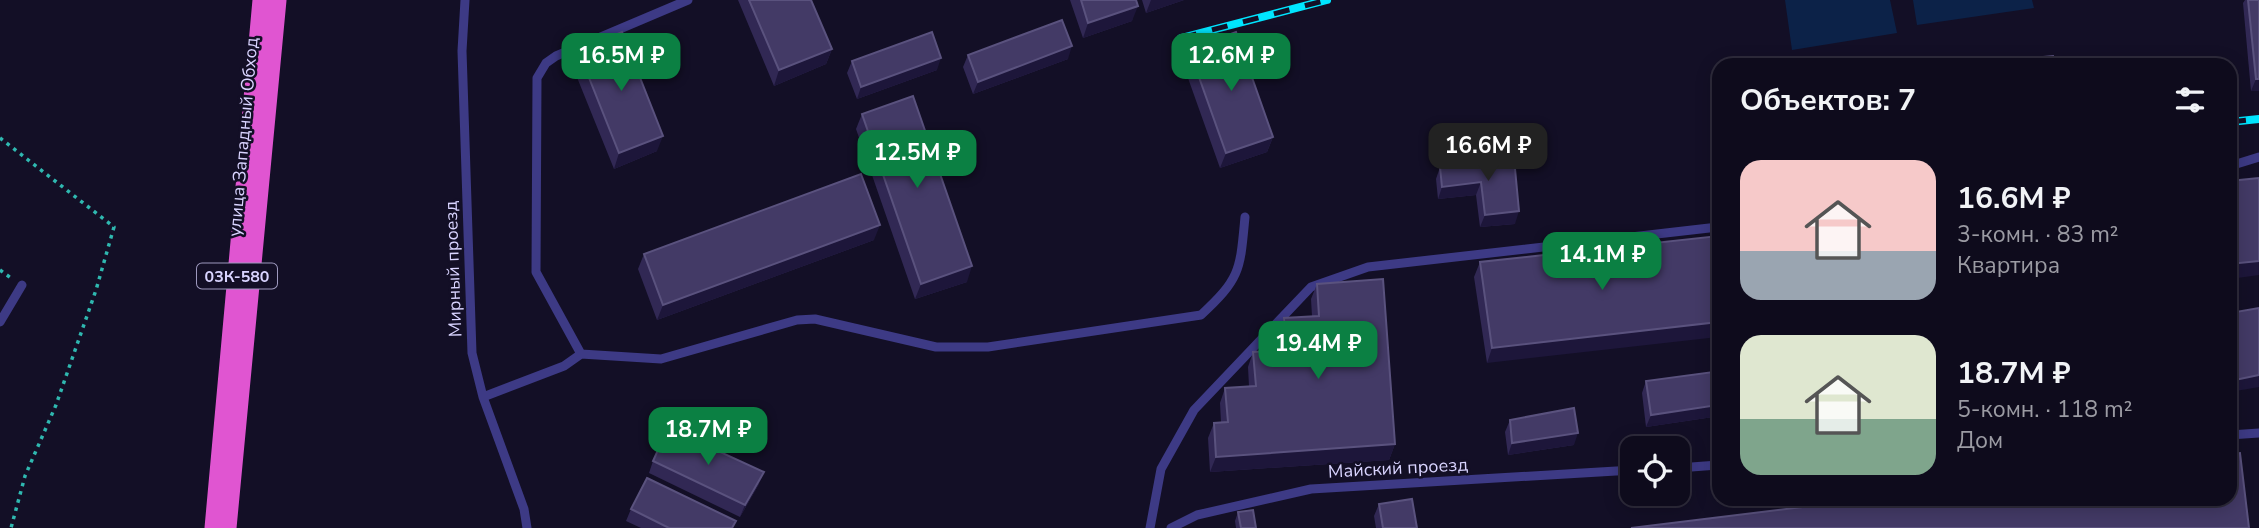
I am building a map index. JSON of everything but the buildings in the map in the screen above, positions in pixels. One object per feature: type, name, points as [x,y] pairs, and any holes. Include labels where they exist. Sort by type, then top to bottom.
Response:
[{"type":"highway","name":"улица Западный Обход","points":[[214,528],[262,0]]},
{"type":"highway","name":"улица Западный Обход","points":[[227,528],[276,0]]},
{"type":"lane","name":"Мирный проезд","points":[[465,0],[462,51],[472,353],[483,397],[524,509],[527,528]]},
{"type":"lane","points":[[581,354],[536,272],[537,78],[545,63],[556,56],[688,0]]},
{"type":"lane","points":[[2237,164],[2259,157]]},
{"type":"lane","points":[[483,397],[564,366],[581,354],[661,359],[797,320],[815,319],[936,347],[988,347],[1201,315],[1221,297],[1240,269],[1245,218]]},
{"type":"lane","points":[[1150,528],[1161,469],[1194,410],[1311,288],[1368,267],[1712,228]]},
{"type":"lane","points":[[0,322],[22,285]]},
{"type":"lane","points":[[2237,435],[2259,433]]},
{"type":"lane","points":[[1690,467],[1712,465]]},
{"type":"lane","name":"Майский проезд","points":[[1171,528],[1198,515],[1311,489],[1620,471]]},
{"type":"path","points":[[0,138],[114,227],[96,290],[56,405],[25,477],[11,528]]},
{"type":"water","points":[[1785,0],[1890,0],[1897,33],[1792,50]]},
{"type":"water","points":[[1913,0],[2032,0],[2034,8],[1917,25]]},
{"type":"railway","points":[[1181,38],[1327,0]]},
{"type":"railway","points":[[2237,121],[2259,119]]}]
